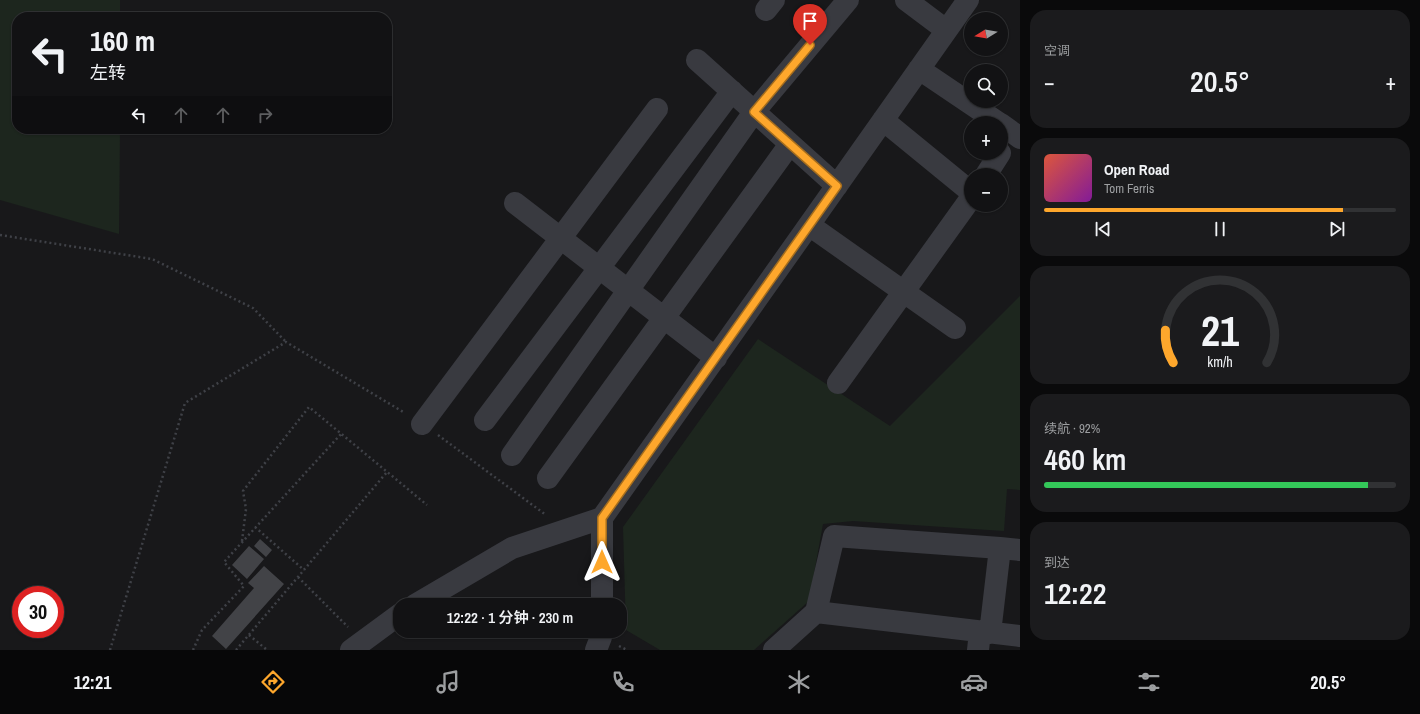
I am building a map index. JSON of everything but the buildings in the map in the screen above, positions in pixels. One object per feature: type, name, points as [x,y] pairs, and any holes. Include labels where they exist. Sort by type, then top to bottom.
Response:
[{"type":"street","points":[[512,455],[754,112],[848,0]]},
{"type":"street","points":[[906,0],[946,30]]},
{"type":"street","points":[[602,598],[602,518],[968,0]]},
{"type":"street","points":[[697,60],[837,186]]},
{"type":"street","points":[[919,70],[988,116]]},
{"type":"street","points":[[485,420],[598,267],[732,91]]},
{"type":"street","points":[[422,424],[657,109]]},
{"type":"street","points":[[883,120],[964,186]]},
{"type":"street","points":[[548,478],[790,144]]},
{"type":"street","points":[[515,203],[716,358]]},
{"type":"street","points":[[838,382],[964,208]]},
{"type":"street","points":[[809,225],[955,328]]},
{"type":"street","points":[[426,598],[512,548],[602,518]]},
{"type":"street","points":[[774,650],[816,612],[834,536],[1010,549],[983,638]]},
{"type":"street","points":[[816,612],[983,638],[1020,636]]},
{"type":"street","points":[[357,646],[393,619]]},
{"type":"street","points":[[596,650],[601,638]]},
{"type":"path","points":[[0,235],[152,260],[252,308],[286,342],[422,424],[567,530]]},
{"type":"path","points":[[110,650],[184,403],[286,342]]},
{"type":"path","points":[[242,541],[246,509],[243,490],[309,407],[427,505]]},
{"type":"path","points":[[193,650],[202,630],[244,586],[224,562],[341,434]]},
{"type":"path","points":[[236,650],[387,472]]},
{"type":"path","points":[[255,527],[304,570]]},
{"type":"path","points":[[298,577],[357,646]]},
{"type":"path","points":[[249,635],[267,650]]},
{"type":"shaded area","points":[[0,0],[120,0],[120,12],[12,12],[12,134],[120,134],[119,234],[0,200]]},
{"type":"shaded area","points":[[1020,296],[1020,490],[1007,489],[1004,531],[853,521],[823,524],[809,601],[754,650],[660,650],[627,631],[627,598],[625,598],[623,527],[758,339],[890,426]]},
{"type":"route","points":[[602,562],[602,518],[837,186],[754,112],[810,45]]}]
